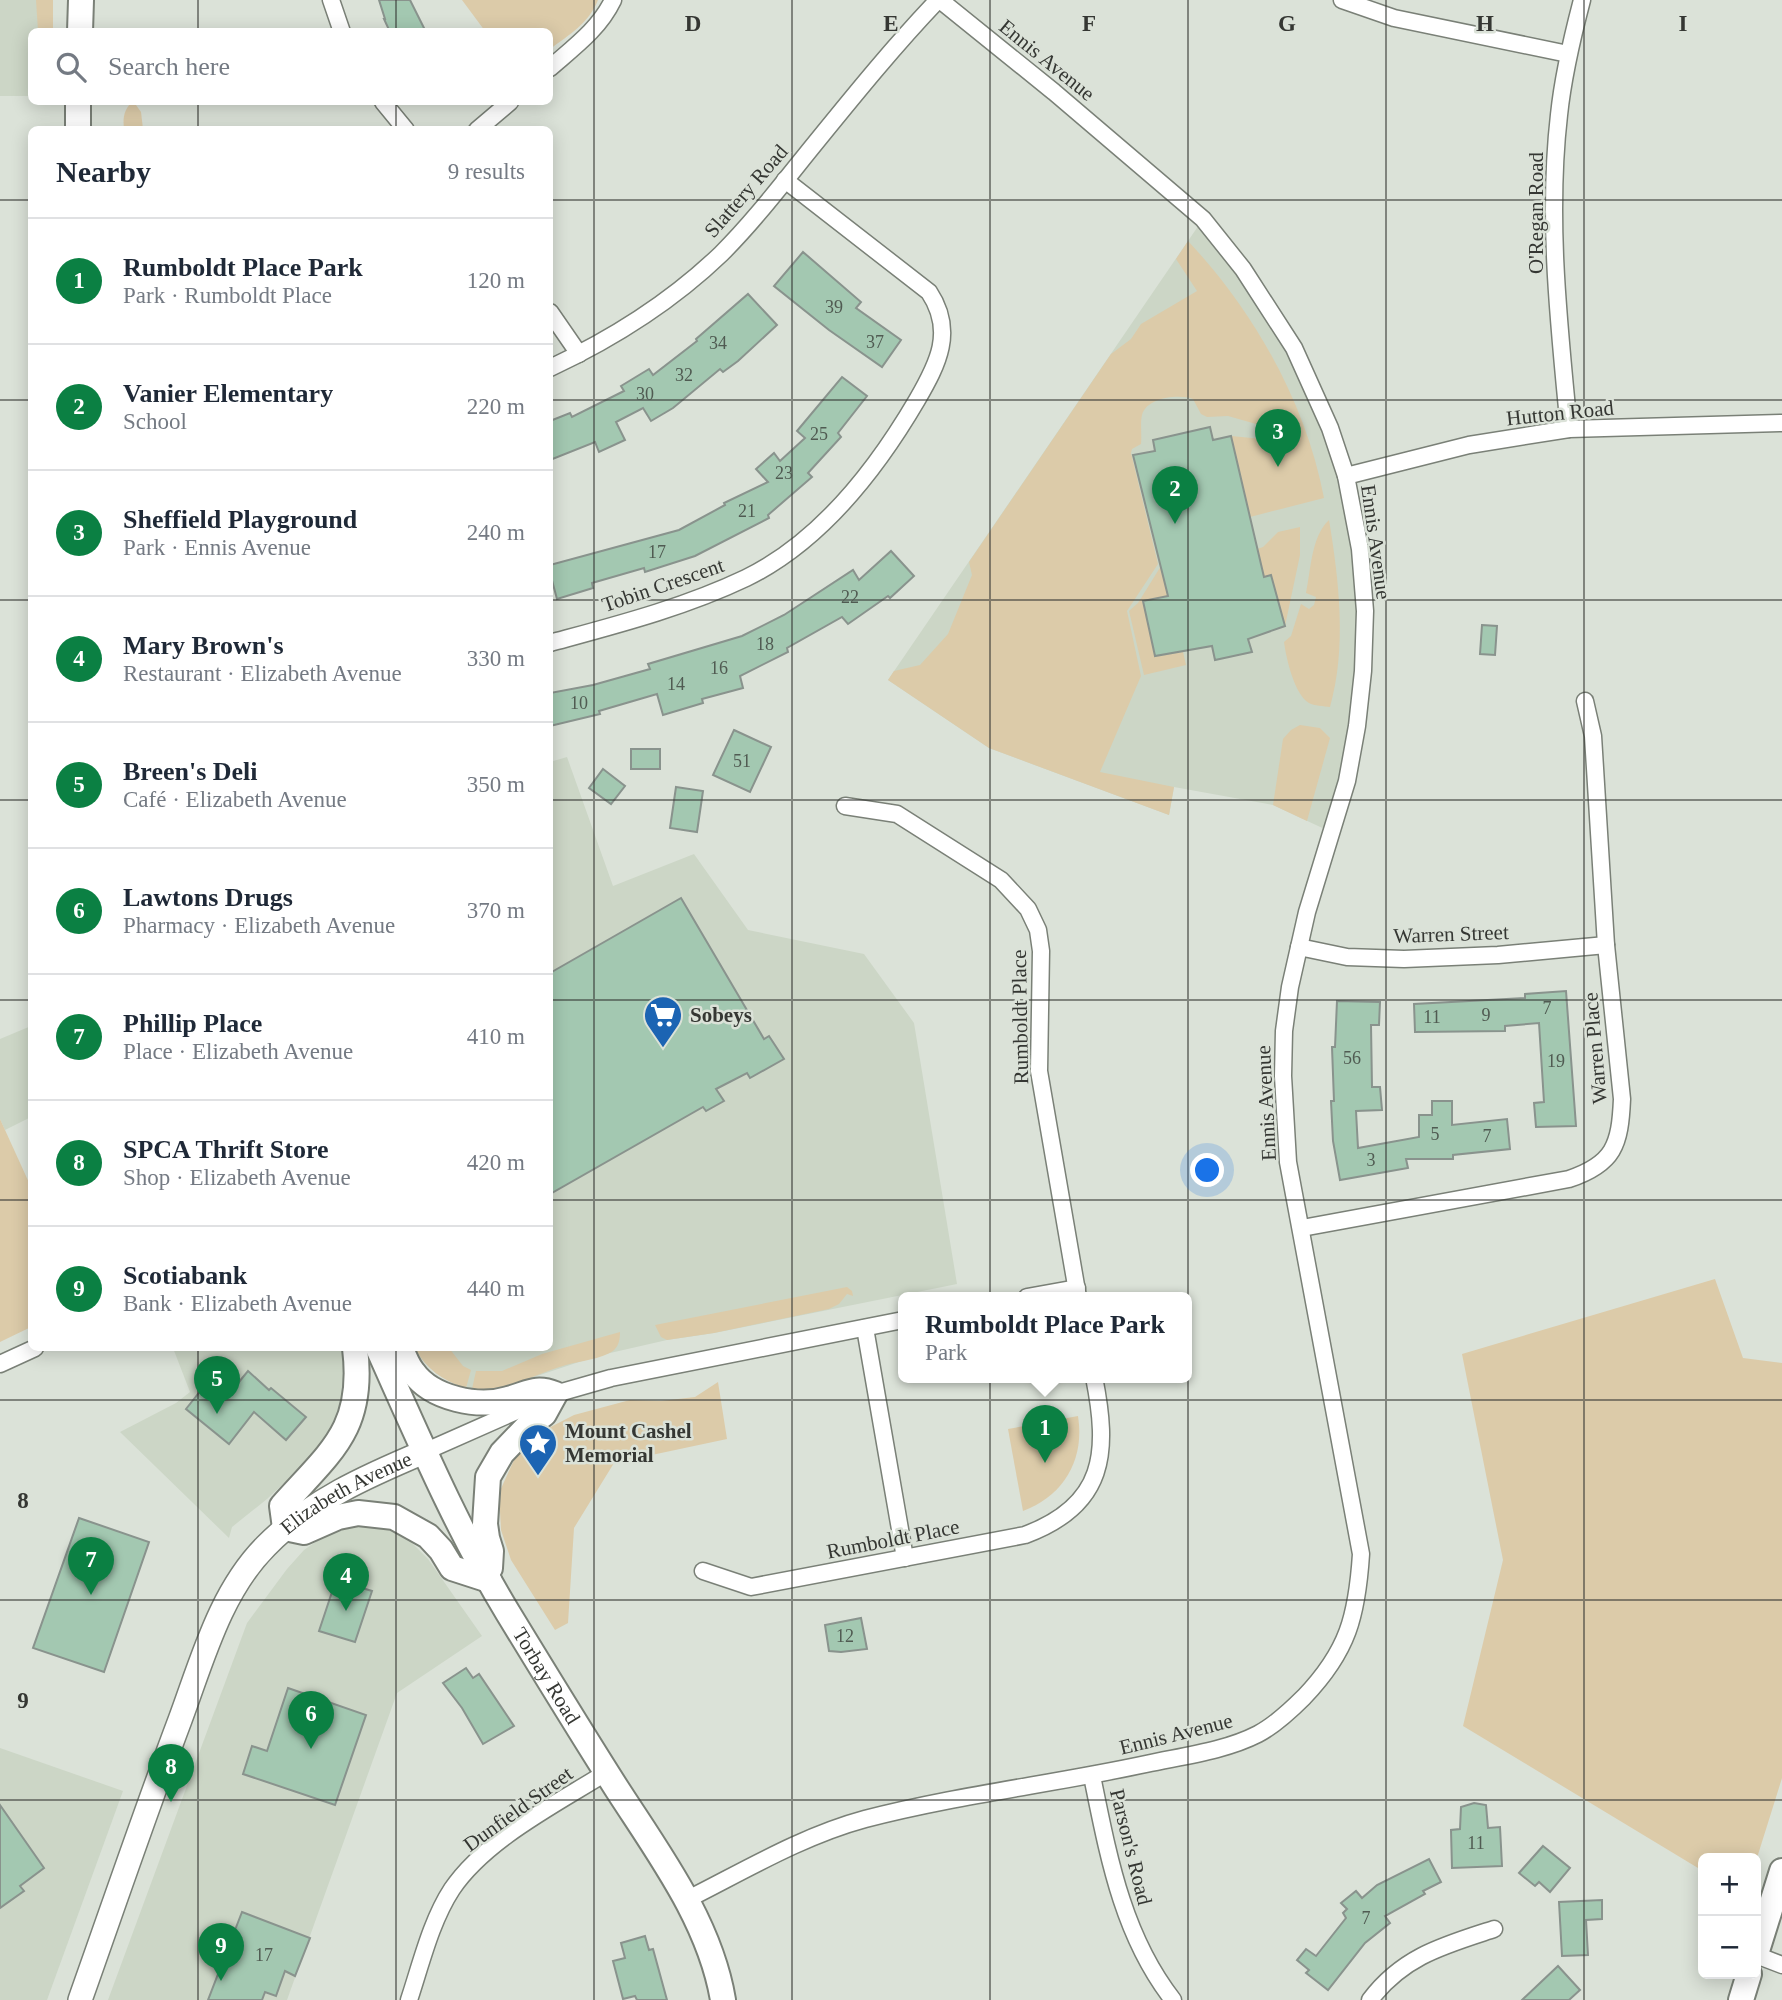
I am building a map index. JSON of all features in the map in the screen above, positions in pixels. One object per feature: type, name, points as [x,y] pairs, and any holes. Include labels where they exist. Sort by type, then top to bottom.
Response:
[{"type":"main road","points":[[80,28],[81,0]]},
{"type":"main road","points":[[78,105],[78,126]]},
{"type":"main road","points":[[355,1351],[358,1376],[349,1420],[332,1452],[282,1506],[285,1528],[304,1532],[338,1517],[358,1513],[394,1517],[428,1536],[453,1568],[489,1580],[491,1551],[485,1524],[488,1478],[502,1453],[516,1436],[544,1414],[555,1394],[537,1389],[491,1403],[458,1399],[435,1390],[418,1378],[411,1371],[402,1351]]},
{"type":"main road","name":"Torbay Road","points":[[379,1351],[424,1452],[489,1580],[667,1865],[686,1900],[710,1954],[723,2000]]},
{"type":"main road","name":"Elizabeth Avenue","points":[[80,2000],[218,1620],[251,1562],[285,1528],[310,1509],[357,1482],[424,1452]]},
{"type":"main road","points":[[1761,1939],[1782,1871]]},
{"type":"main road","points":[[1741,2000],[1747,1979]]},
{"type":"street","points":[[331,0],[341,28]]},
{"type":"street","points":[[553,65],[588,35],[603,18],[613,0]]},
{"type":"street","name":"Slattery Road","points":[[553,367],[642,317],[722,253],[848,102],[939,0]]},
{"type":"street","name":"Ennis Avenue","points":[[686,1900],[806,1840],[864,1819],[1185,1756],[1258,1734],[1278,1721],[1315,1685],[1339,1654],[1359,1593],[1361,1554],[1288,1162],[1283,1076],[1283,1031],[1290,987],[1347,781],[1363,671],[1366,611],[1361,561],[1346,476],[1330,428],[1294,348],[1243,269],[1203,219],[1065,101],[939,0]]},
{"type":"street","points":[[1342,0],[1394,18],[1568,54]]},
{"type":"street","name":"O'Regan Road","points":[[1569,429],[1557,291],[1554,195],[1559,116],[1568,54],[1582,0]]},
{"type":"street","points":[[385,105],[403,126]]},
{"type":"street","points":[[482,126],[506,105]]},
{"type":"street","name":"Tobin Crescent","points":[[553,642],[677,607],[748,577],[781,557],[822,523],[868,473],[926,385],[940,353],[943,335],[937,303],[929,292],[785,180]]},
{"type":"street","points":[[553,316],[579,354]]},
{"type":"street","name":"Hutton Road","points":[[1346,476],[1469,445],[1569,429],[1782,423]]},
{"type":"street","name":"Warren Place","points":[[1302,1228],[1569,1178],[1589,1172],[1606,1160],[1616,1142],[1621,1122],[1622,1099],[1606,945],[1593,736],[1585,701]]},
{"type":"street","name":"Rumboldt Place","points":[[845,806],[897,814],[1001,880],[1028,909],[1038,930],[1041,951],[1039,1071],[1078,1292]]},
{"type":"street","name":"Warren Street","points":[[1299,947],[1347,957],[1404,959],[1498,955],[1606,945]]},
{"type":"street","name":"Elizabeth Avenue","points":[[424,1452],[555,1394],[646,1370],[898,1322]]},
{"type":"street","points":[[865,1328],[905,1558]]},
{"type":"street","points":[[0,1364],[28,1351]]},
{"type":"street","name":"Rumboldt Place","points":[[703,1571],[751,1587],[1025,1535],[1048,1526],[1069,1511],[1088,1488],[1098,1466],[1102,1417],[1095,1383]]},
{"type":"street","name":"Dunfield Street","points":[[409,2000],[439,1917],[452,1890],[466,1872],[509,1835],[607,1772]]},
{"type":"street","name":"Parson's Road","points":[[1091,1776],[1123,1909],[1139,1944],[1173,2000]]},
{"type":"street","points":[[1370,2000],[1409,1962],[1429,1951],[1494,1930]]},
{"type":"street","points":[[1761,1957],[1782,1965]]},
{"type":"shaded area","points":[[0,0],[53,0],[53,28],[28,28],[28,96],[0,96]]},
{"type":"shaded area","points":[[36,0],[53,0],[53,28],[38,28]]},
{"type":"shaded area","points":[[462,0],[598,0],[584,22],[553,47],[553,28],[483,28]]},
{"type":"shaded area","points":[[129,105],[136,105],[141,112],[143,126],[124,126]]},
{"type":"shaded area","points":[[1203,219],[1294,348],[1346,476],[1363,671],[1331,832],[1273,805],[1174,787],[1169,815],[989,748],[888,680]]},
{"type":"shaded area","points":[[1188,241],[1235,297],[1274,360],[1304,428],[1324,498],[1250,517],[1231,436],[1262,439],[1281,431],[1228,416],[1207,417],[1201,414],[1193,399],[1187,398],[1164,398],[1150,404],[1142,415],[1141,444],[1132,449],[1131,453],[1158,564],[1127,611],[1141,676],[1100,772],[1174,787],[1169,815],[989,748],[888,680],[894,671],[920,665],[948,634],[972,575],[969,562],[1111,354],[1131,339],[1141,324],[1197,291],[1176,259]]},
{"type":"shaded area","points":[[1329,520],[1340,614],[1338,661],[1330,707],[1311,704],[1299,692],[1284,642],[1291,636],[1301,604],[1309,609],[1314,605],[1316,597],[1306,593],[1311,564],[1319,535]]},
{"type":"shaded area","points":[[1300,527],[1300,555],[1285,626],[1271,575],[1264,577],[1257,549],[1263,547],[1278,532]]},
{"type":"shaded area","points":[[1161,566],[1168,596],[1143,602],[1155,656],[1183,652],[1186,665],[1144,675],[1129,611],[1138,603]]},
{"type":"shaded area","points":[[1300,725],[1320,728],[1330,738],[1307,821],[1273,805],[1283,739]]},
{"type":"shaded area","points":[[567,757],[613,886],[694,854],[748,930],[864,954],[914,1023],[957,1284],[917,1292],[898,1292],[898,1296],[667,1340],[597,1356],[510,1385],[488,1389],[472,1389],[458,1385],[437,1374],[420,1358],[416,1351],[553,1351],[553,761]]},
{"type":"shaded area","points":[[28,1027],[28,1118],[5,1130],[0,1119],[0,1039]]},
{"type":"shaded area","points":[[0,1119],[28,1180],[28,1328],[0,1342]]},
{"type":"shaded area","points":[[1715,1279],[1743,1358],[1782,1363],[1782,1778],[1759,1853],[1698,1853],[1698,1868],[1463,1726],[1503,1560],[1462,1354]]},
{"type":"shaded area","points":[[847,1287],[853,1296],[847,1294],[839,1304],[829,1309],[714,1333],[667,1340],[661,1337],[655,1325]]},
{"type":"shaded area","points":[[620,1332],[617,1347],[603,1356],[566,1365],[508,1385],[472,1389],[476,1371],[502,1371],[553,1351]]},
{"type":"shaded area","points":[[174,1351],[343,1351],[346,1392],[339,1415],[326,1440],[313,1456],[267,1499],[232,1527],[229,1538],[120,1432],[176,1403],[190,1392]]},
{"type":"shaded area","points":[[417,1351],[451,1351],[463,1366],[471,1370],[466,1388],[450,1382],[424,1362]]},
{"type":"shaded area","points":[[718,1382],[727,1439],[614,1463],[574,1528],[568,1623],[555,1630],[511,1560],[501,1530],[499,1493],[514,1460],[535,1435],[574,1415],[630,1400],[661,1401],[695,1397]]},
{"type":"shaded area","points":[[1078,1416],[1078,1447],[1068,1474],[1050,1496],[1023,1511],[1008,1429]]},
{"type":"shaded area","points":[[380,1525],[406,1537],[428,1559],[482,1636],[397,1693],[287,2000],[108,2000],[247,1623],[304,1550],[324,1536],[348,1526]]},
{"type":"shaded area","points":[[0,1748],[123,1791],[47,2000],[0,2000]]},
{"type":"building","points":[[379,0],[410,0],[424,28],[388,28]]},
{"type":"building","points":[[803,252],[861,302],[856,308],[901,340],[882,367],[829,330],[774,286]]},
{"type":"building","points":[[748,294],[777,325],[738,361],[723,372],[720,369],[673,408],[651,421],[643,408],[616,422],[625,440],[599,452],[595,442],[553,459],[553,420],[570,413],[572,417],[624,391],[621,386],[649,369],[653,375],[697,341],[696,339]]},
{"type":"building","points":[[842,377],[867,396],[838,433],[841,437],[808,473],[812,477],[768,515],[769,518],[695,556],[645,572],[644,568],[592,583],[593,588],[557,599],[553,584],[553,564],[679,530],[725,505],[724,503],[768,482],[756,469],[774,453],[780,461],[805,438],[797,431]]},
{"type":"building","points":[[1210,427],[1213,440],[1231,436],[1264,577],[1271,575],[1285,626],[1248,639],[1252,652],[1215,660],[1212,646],[1155,656],[1143,601],[1168,596],[1133,455],[1155,451],[1153,440]]},
{"type":"building","points":[[891,551],[914,576],[890,598],[888,596],[848,624],[842,617],[787,648],[788,652],[740,676],[743,688],[702,699],[703,703],[663,715],[657,694],[599,711],[600,714],[553,725],[553,692],[593,685],[650,669],[648,664],[742,636],[784,615],[853,570],[859,580]]},
{"type":"building","points":[[1482,625],[1497,626],[1495,655],[1480,654]]},
{"type":"building","points":[[734,730],[771,747],[750,792],[713,775]]},
{"type":"building","points":[[631,749],[660,749],[660,769],[631,769]]},
{"type":"building","points":[[603,769],[625,786],[611,804],[589,788]]},
{"type":"building","points":[[676,787],[703,791],[697,832],[670,828]]},
{"type":"building","name":"Sobeys","points":[[681,898],[764,1039],[769,1036],[784,1059],[750,1078],[747,1073],[716,1089],[724,1101],[706,1111],[703,1107],[553,1192],[553,971]]},
{"type":"building","points":[[1566,991],[1576,1126],[1536,1127],[1534,1103],[1544,1102],[1539,1023],[1505,1026],[1505,1031],[1415,1032],[1414,1004],[1525,998],[1525,994]]},
{"type":"building","points":[[1337,1001],[1380,1002],[1379,1025],[1371,1025],[1372,1087],[1380,1087],[1382,1110],[1356,1111],[1358,1148],[1419,1137],[1419,1115],[1432,1115],[1432,1101],[1452,1101],[1452,1125],[1507,1119],[1510,1149],[1453,1155],[1453,1159],[1406,1159],[1408,1168],[1340,1180],[1333,1141],[1331,1101],[1334,1101],[1332,1047],[1335,1047]]},
{"type":"building","points":[[248,1371],[306,1417],[286,1440],[254,1412],[229,1444],[186,1409],[206,1384],[225,1399]]},
{"type":"building","points":[[79,1518],[149,1542],[104,1672],[33,1648]]},
{"type":"building","points":[[336,1580],[372,1591],[355,1642],[319,1631]]},
{"type":"building","points":[[861,1618],[867,1649],[829,1651],[825,1625]]},
{"type":"building","points":[[466,1668],[473,1678],[479,1674],[514,1726],[483,1744],[462,1708],[443,1683]]},
{"type":"building","points":[[288,1688],[366,1715],[335,1805],[243,1774],[252,1746],[267,1751]]},
{"type":"building","points":[[1474,1803],[1486,1805],[1488,1828],[1500,1827],[1502,1866],[1452,1868],[1451,1830],[1460,1829],[1461,1807]]},
{"type":"building","points":[[0,1805],[44,1868],[20,1886],[24,1891],[0,1908]]},
{"type":"building","points":[[1543,1846],[1570,1868],[1550,1892],[1539,1882],[1535,1886],[1519,1873]]},
{"type":"building","points":[[1429,1859],[1441,1882],[1385,1916],[1390,1923],[1365,1943],[1328,1990],[1306,1973],[1309,1970],[1297,1960],[1306,1949],[1316,1956],[1346,1918],[1343,1913],[1347,1909],[1341,1903],[1356,1891],[1362,1898],[1377,1885]]},
{"type":"building","points":[[1602,1900],[1602,1919],[1586,1920],[1588,1955],[1562,1956],[1559,1902]]},
{"type":"building","points":[[242,1912],[310,1938],[295,1976],[285,1971],[276,1996],[265,1992],[262,2000],[208,2000]]},
{"type":"building","points":[[645,1936],[649,1950],[653,1949],[667,2000],[637,2000],[635,1996],[623,1999],[613,1961],[625,1958],[621,1943]]},
{"type":"building","points":[[1558,1966],[1580,1990],[1569,2000],[1522,2000]]},
{"type":"place","name":"Sheffield Playground","points":[[1278,467]]},
{"type":"place","name":"Vanier Elementary","points":[[1175,524]]},
{"type":"place","name":"Sobeys","points":[[663,1049]]},
{"type":"place","name":"Breen's Deli","points":[[217,1414]]},
{"type":"place","name":"Rumboldt Place Park","points":[[1045,1463]]},
{"type":"place","name":"Mount Cashel Memorial","points":[[538,1477]]},
{"type":"place","name":"Phillip Place","points":[[91,1595]]},
{"type":"place","name":"Mary Brown's","points":[[346,1611]]},
{"type":"place","name":"Lawtons Drugs","points":[[311,1749]]},
{"type":"place","name":"SPCA Thrift Store","points":[[171,1802]]},
{"type":"place","name":"Scotiabank","points":[[221,1981]]}]
